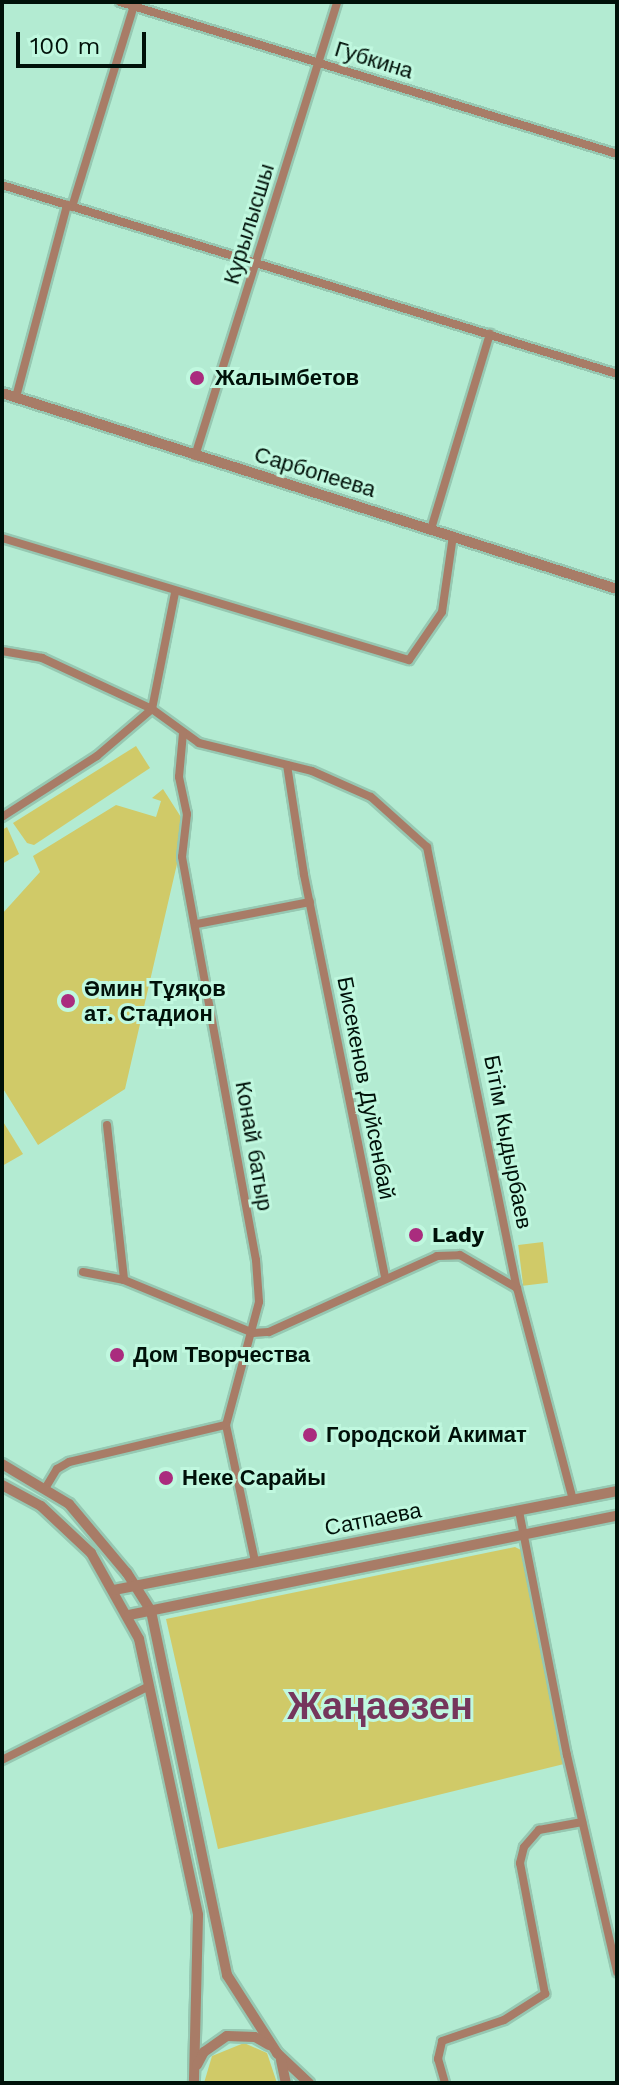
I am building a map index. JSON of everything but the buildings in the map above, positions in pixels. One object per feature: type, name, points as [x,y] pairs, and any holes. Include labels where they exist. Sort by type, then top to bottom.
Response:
[{"type":"street","name":"Губкина","points":[[120,2],[617,154]]},
{"type":"street","name":"Курылысшы","points":[[195,456],[337,2]]},
{"type":"street","points":[[16,397],[70,206],[134,6]]},
{"type":"street","points":[[2,185],[617,374]]},
{"type":"street","points":[[431,529],[490,334]]},
{"type":"street","name":"Сарбопеева","points":[[2,393],[617,589]]},
{"type":"street","points":[[2,538],[175,593],[389,657],[409,660],[442,612],[453,536]]},
{"type":"street","points":[[3,816],[97,756],[152,709],[175,593]]},
{"type":"street","name":"Бiтiм Кыдырбаев","points":[[2,651],[42,658],[152,709],[199,743],[287,765],[371,797],[427,847],[491,1137],[517,1288],[573,1500]]},
{"type":"street","name":"Конай батыр","points":[[183,733],[179,777],[187,814],[182,857],[197,924],[256,1260],[259,1302],[226,1425],[255,1562]]},
{"type":"street","name":"Бисекенов Дуйсенбай","points":[[287,765],[310,902],[385,1276]]},
{"type":"street","points":[[197,924],[310,902]]},
{"type":"street","points":[[107,1125],[124,1280]]},
{"type":"street","points":[[83,1272],[124,1280],[253,1333],[269,1332],[385,1276],[437,1256],[460,1255],[517,1288]]},
{"type":"street","points":[[46,1487],[69,1462],[226,1425]]},
{"type":"street","points":[[2,1464],[46,1487],[69,1504],[136,1585],[151,1611],[227,1975],[277,2053],[286,2083]]},
{"type":"street","points":[[2,1485],[41,1506],[67,1529],[114,1590],[129,1615],[149,1686],[198,1915],[194,2081]]},
{"type":"street","name":"Сатпаева","points":[[114,1590],[617,1491]]},
{"type":"street","points":[[519,1511],[582,1822],[617,1972]]},
{"type":"street","points":[[129,1615],[617,1516]]},
{"type":"street","points":[[2,1760],[149,1686]]},
{"type":"street","points":[[445,2083],[438,2059],[442,2041],[504,2020],[545,1994],[520,1863],[524,1847],[539,1830],[582,1822]]},
{"type":"street","points":[[194,2081],[204,2052],[227,2036],[255,2037],[309,2083]]},
{"type":"shaded area","points":[[136,746],[150,768],[34,845],[27,843],[13,823]]},
{"type":"shaded area","name":"Әмин Тұяқов ат. Стадион","points":[[163,789],[186,825],[125,1089],[38,1145],[2,1087],[2,914],[40,872],[33,856],[116,805],[156,817],[161,801],[152,798]]},
{"type":"shaded area","points":[[7,827],[19,854],[2,864],[2,830]]},
{"type":"shaded area","points":[[2,1120],[23,1154],[2,1166]]},
{"type":"shaded area","points":[[543,1242],[548,1283],[523,1286],[518,1245]]},
{"type":"shaded area","points":[[515,1547],[521,1550],[564,1764],[218,1849],[166,1619]]},
{"type":"shaded area","points":[[244,2043],[267,2053],[277,2083],[204,2083],[212,2056]]},
{"type":"place","name":"Жалымбетов","points":[[197,378]]},
{"type":"place","name":"Әмин Тұяқов ат. Стадион","points":[[68,1001]]},
{"type":"place","name":"Lady","points":[[416,1235]]},
{"type":"place","name":"Дом Творчества","points":[[117,1355]]},
{"type":"place","name":"Городской Акимат","points":[[310,1435]]},
{"type":"place","name":"Неке Сарайы","points":[[166,1478]]},
{"type":"district","name":"Жаңаөзен","points":[[380,1707]]}]
